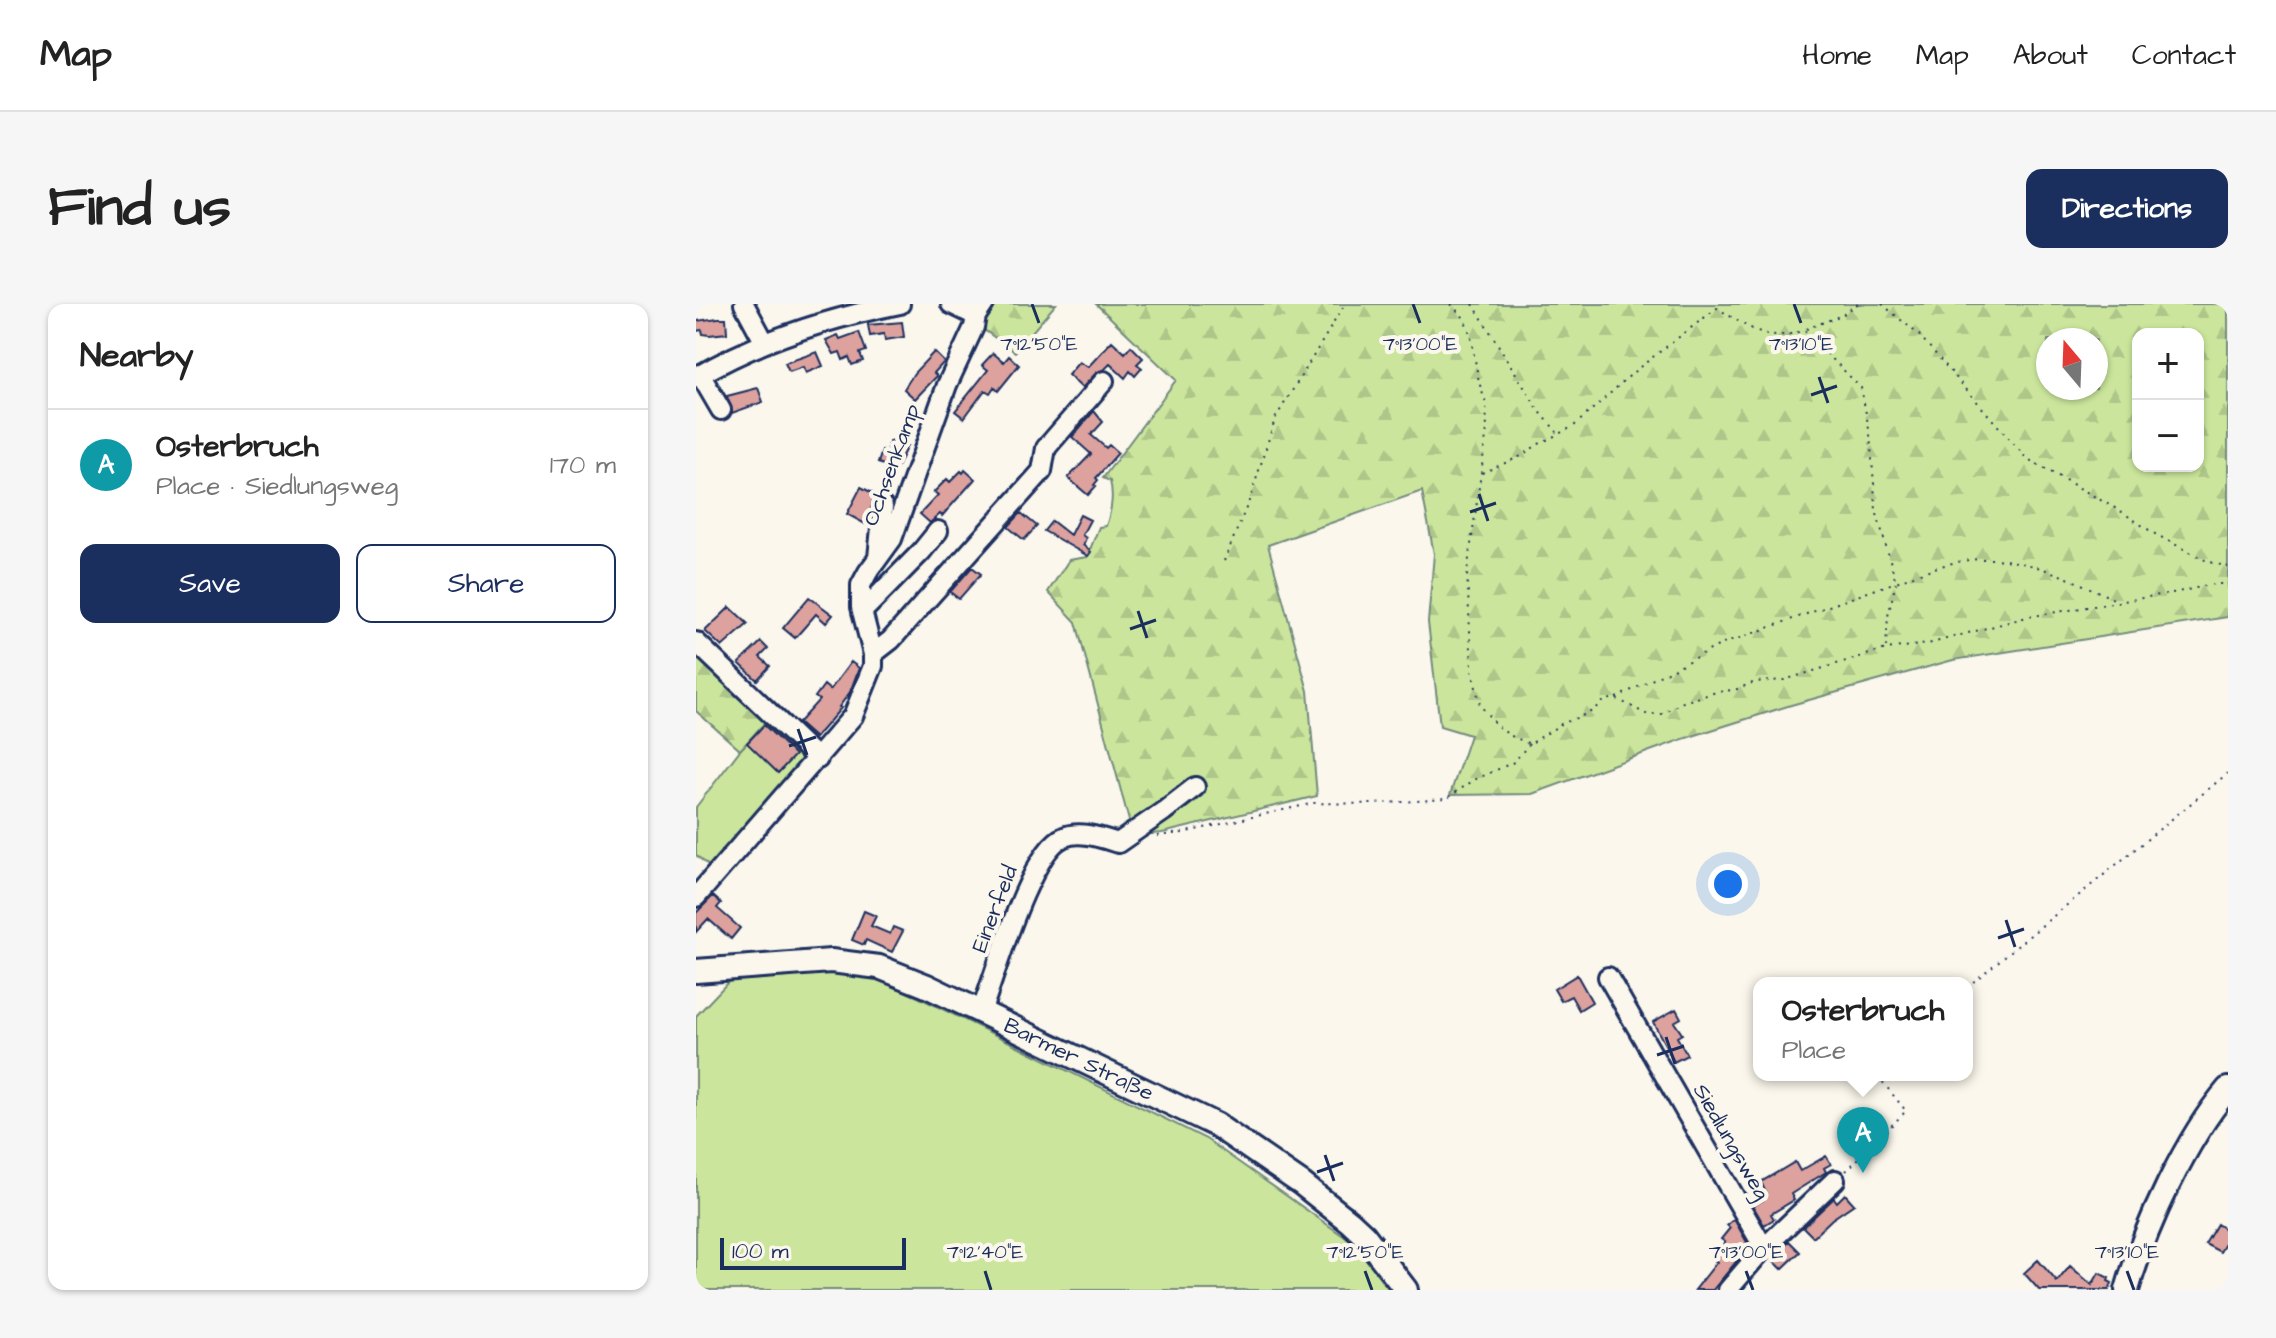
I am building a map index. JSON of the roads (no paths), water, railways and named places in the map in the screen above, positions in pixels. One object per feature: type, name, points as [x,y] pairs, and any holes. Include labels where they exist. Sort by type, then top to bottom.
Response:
[{"type":"main road","name":"Barmer Straße","points":[[696,971],[811,961],[850,962],[897,974],[1237,1138],[1350,1222],[1364,1235],[1406,1290]]},
{"type":"main road","points":[[2127,1290],[2143,1245],[2189,1145],[2228,1089]]},
{"type":"street","points":[[744,304],[765,343]]},
{"type":"street","points":[[816,304],[824,322]]},
{"type":"street","points":[[721,410],[698,376],[765,343],[868,307],[900,304]]},
{"type":"street","name":"Ochsenkamp","points":[[696,897],[818,759],[853,716],[865,691],[873,666],[873,654],[862,612],[861,585],[892,539],[925,446],[980,310],[951,304]]},
{"type":"street","points":[[873,654],[891,640],[1042,471],[1046,448],[1104,381]]},
{"type":"street","points":[[902,473],[925,446]]},
{"type":"street","points":[[878,558],[883,507]]},
{"type":"street","points":[[862,612],[938,531]]},
{"type":"street","points":[[696,642],[818,759]]},
{"type":"street","name":"Einerfeld","points":[[981,1012],[1030,877],[1045,853],[1064,836],[1081,835],[1118,843],[1195,787]]},
{"type":"street","name":"Siedlungsweg","points":[[1608,977],[1764,1248]]},
{"type":"street","points":[[1728,1290],[1764,1248],[1835,1180]]},
{"type":"place","name":"Osterbruch","points":[[1863,1173]]}]
